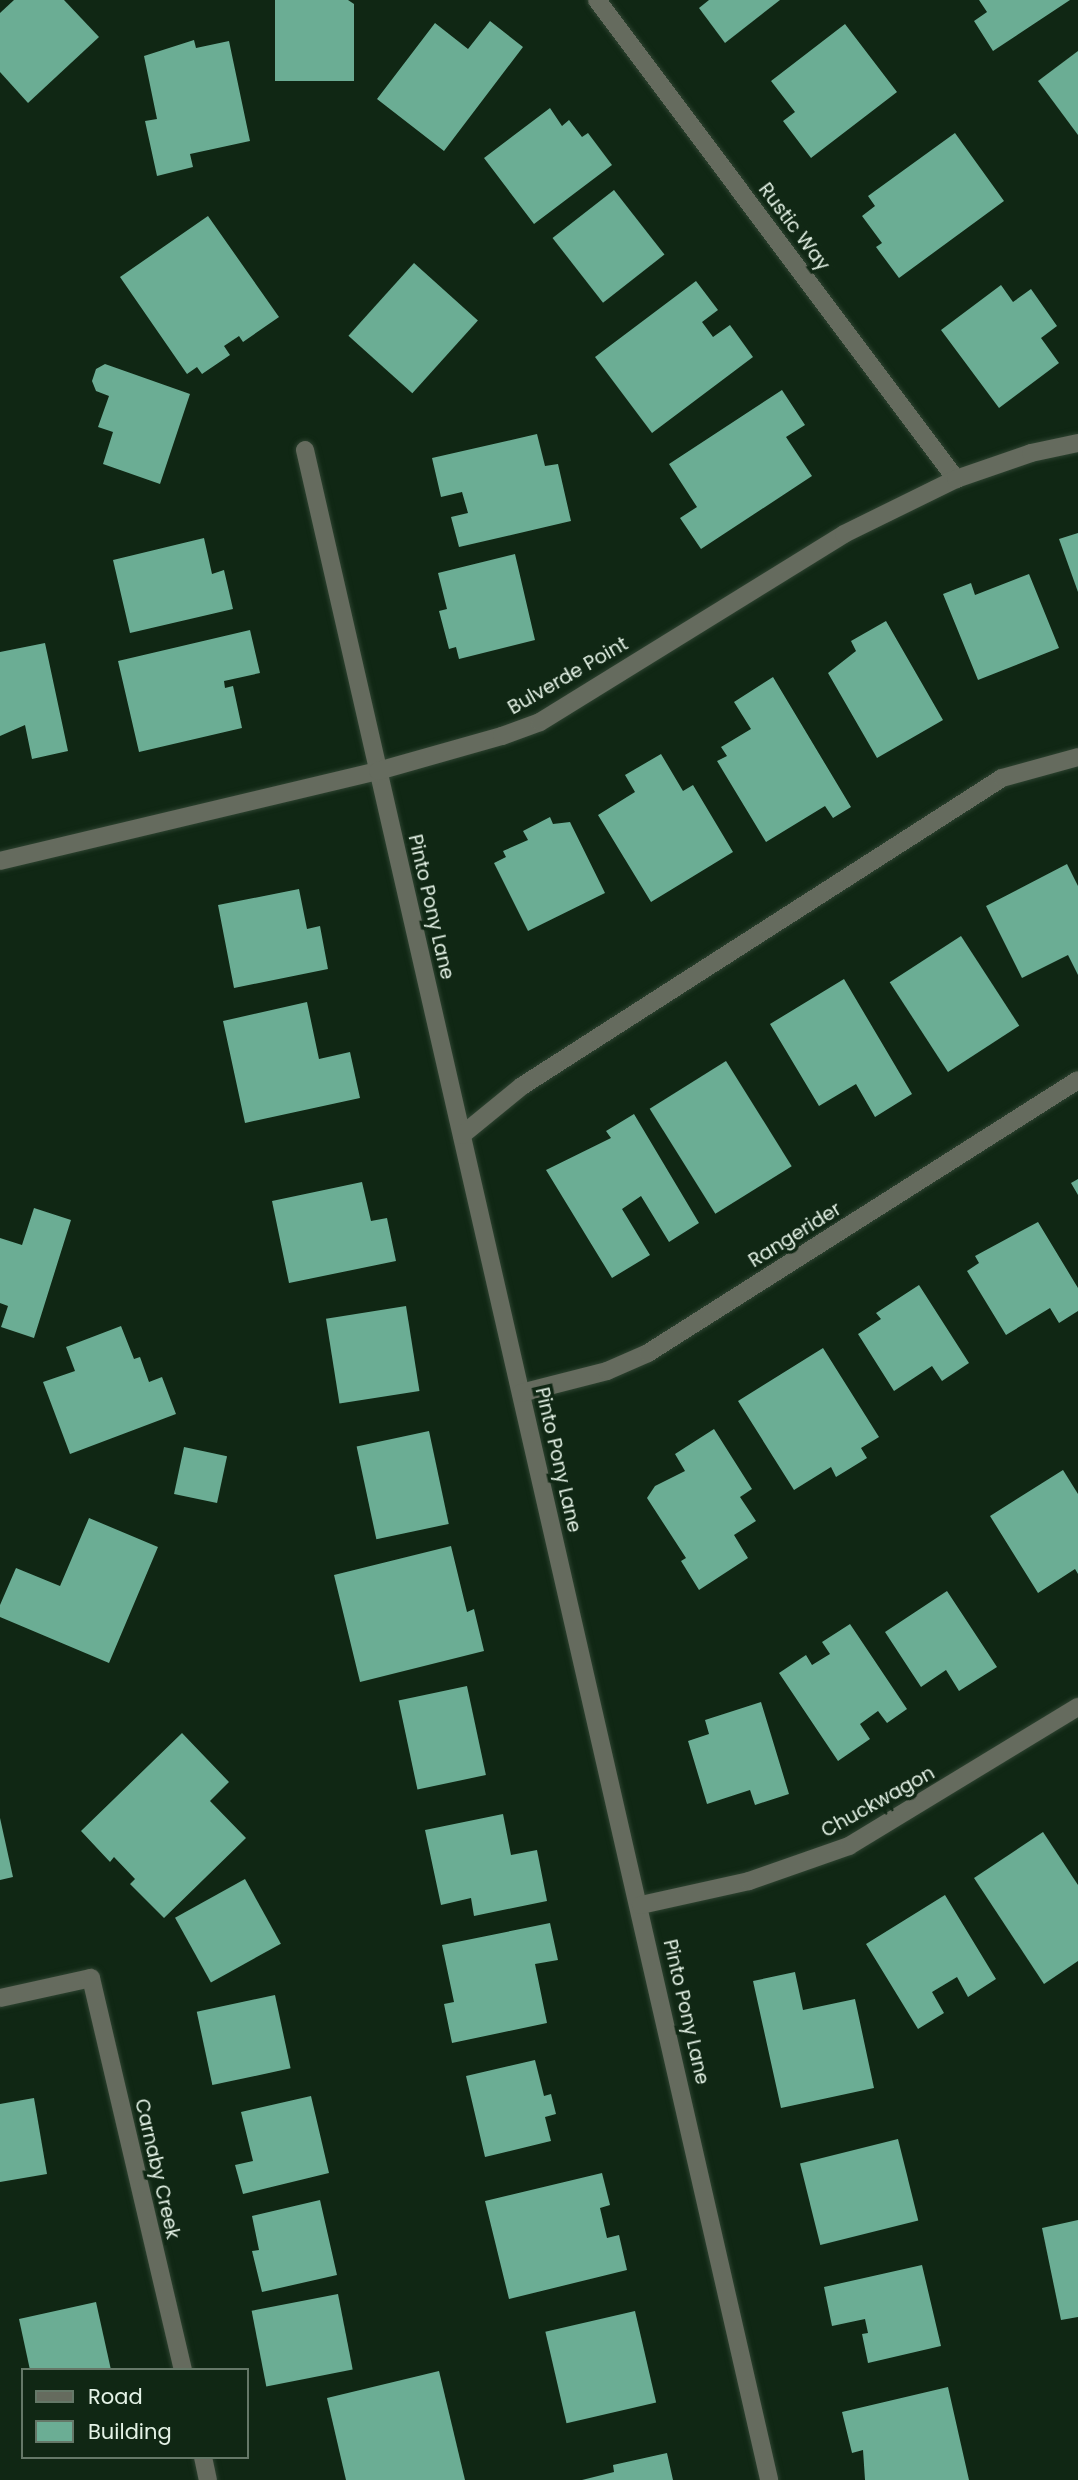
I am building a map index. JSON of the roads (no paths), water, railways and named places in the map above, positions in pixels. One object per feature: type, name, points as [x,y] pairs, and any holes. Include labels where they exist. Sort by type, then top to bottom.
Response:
[{"type":"street","name":"Rustic Way","points":[[597,0],[956,479]]},
{"type":"street","name":"Bulverde Point","points":[[0,860],[378,771],[540,722],[844,534],[956,479],[1078,443]]},
{"type":"street","name":"Pinto Pony Lane","points":[[305,450],[641,1905],[769,2480]]},
{"type":"street","points":[[462,1135],[522,1086],[1002,779],[1078,757]]},
{"type":"street","name":"Rangerider","points":[[521,1393],[607,1371],[648,1353],[1078,1080]]},
{"type":"street","name":"Chuckwagon","points":[[641,1905],[749,1881],[849,1846],[1078,1707]]},
{"type":"street","name":"Carnaby Creek","points":[[0,1997],[91,1978],[183,2368]]},
{"type":"street","points":[[203,2459],[208,2480]]}]
